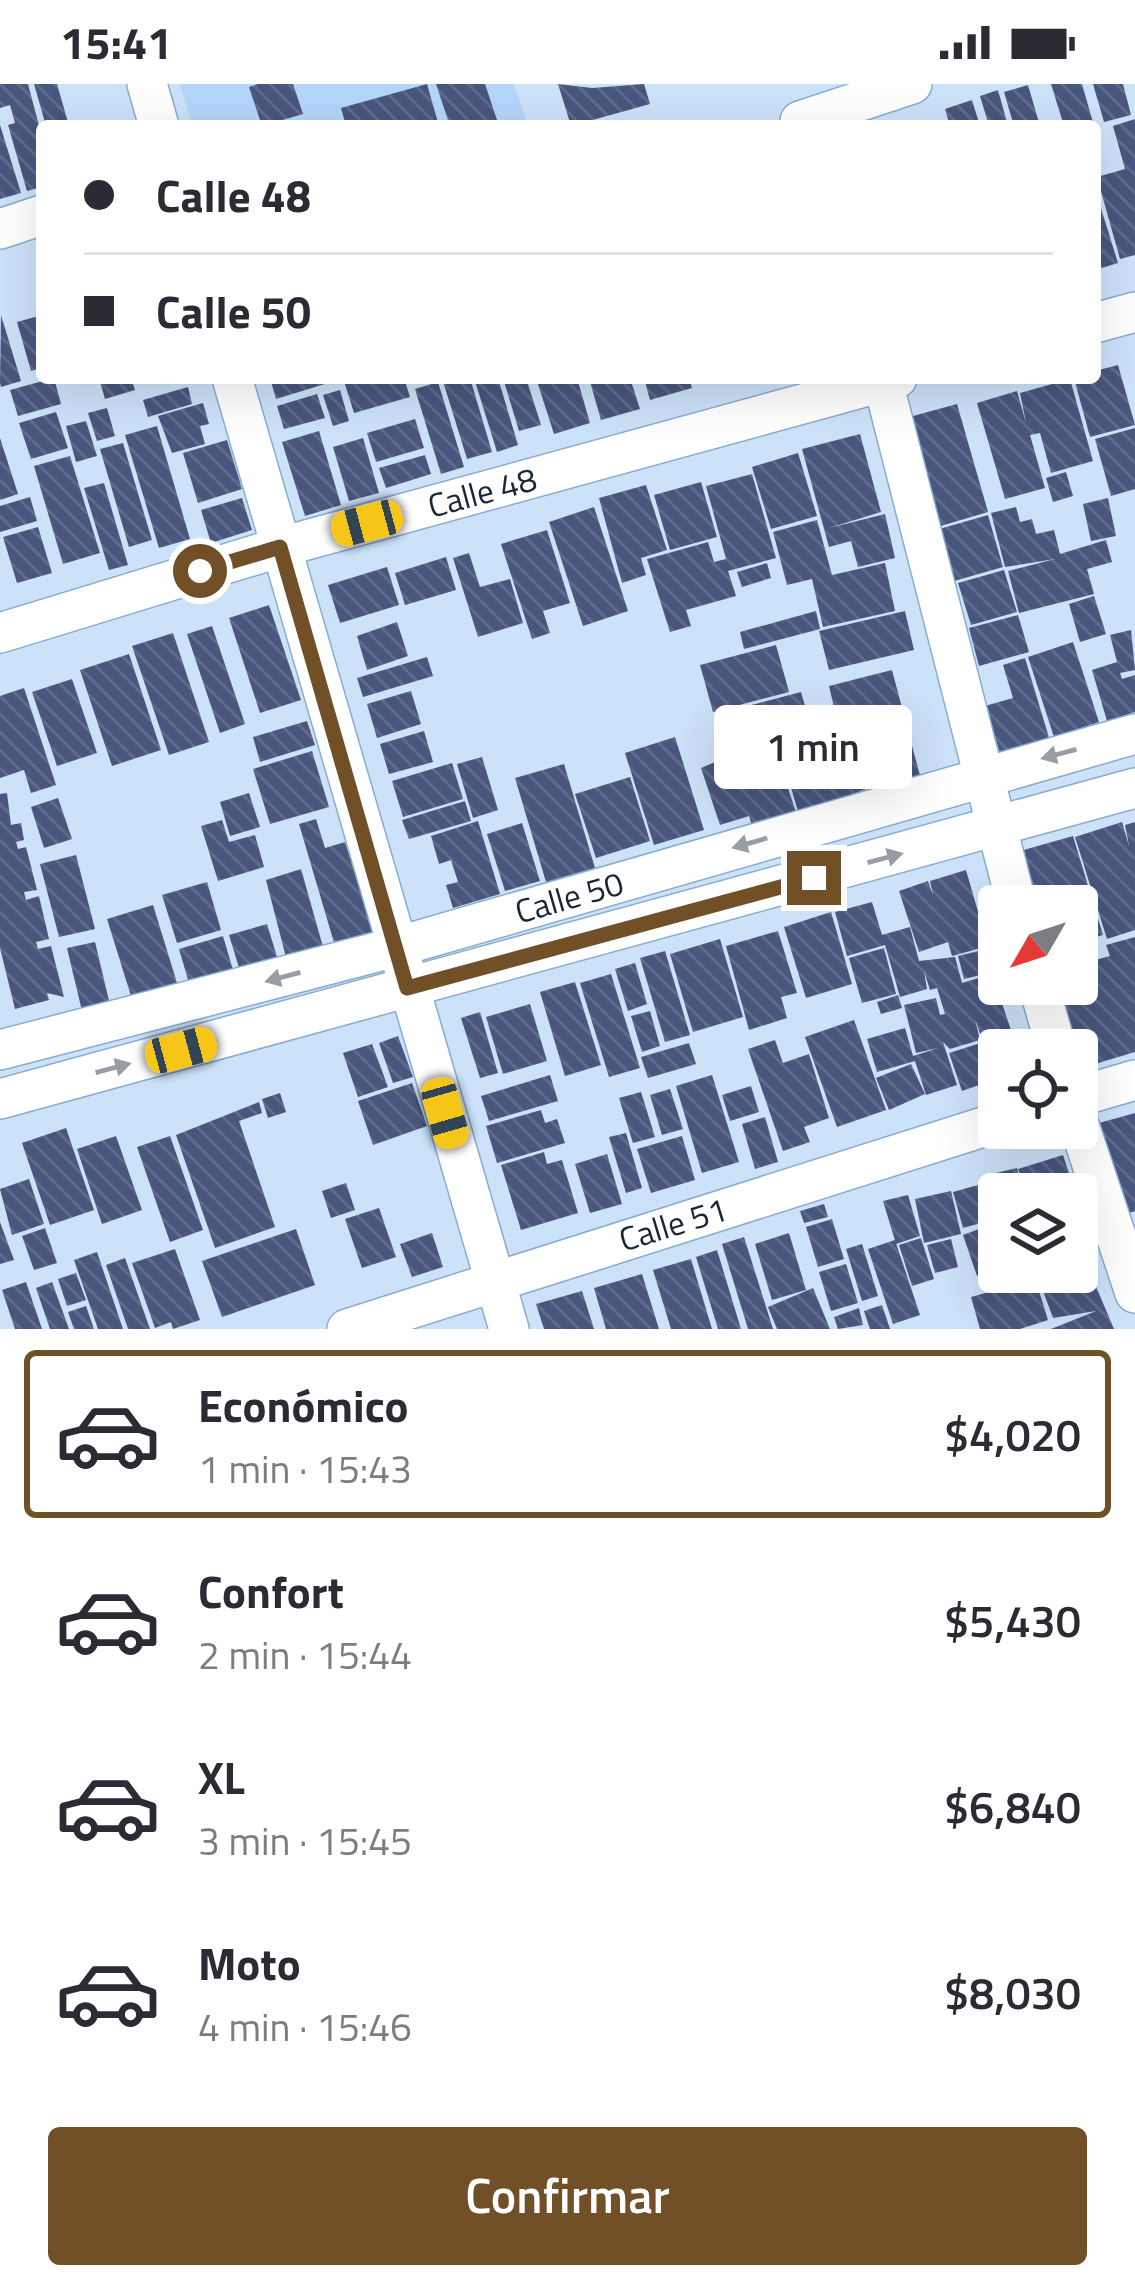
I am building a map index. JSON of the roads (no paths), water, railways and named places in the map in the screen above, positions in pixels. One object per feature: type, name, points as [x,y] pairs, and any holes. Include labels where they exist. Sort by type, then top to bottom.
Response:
[{"type":"street","points":[[147,84],[157,120]]},
{"type":"street","points":[[810,120],[912,84]]},
{"type":"street","points":[[0,229],[36,217]]},
{"type":"street","points":[[1101,321],[1135,312]]},
{"type":"street","points":[[234,384],[509,1329]]},
{"type":"street","name":"Calle 48","points":[[0,633],[280,547],[870,384]]},
{"type":"street","points":[[889,384],[1011,885]]},
{"type":"street","name":"Calle 50","points":[[0,1050],[396,947],[1135,734]]},
{"type":"street","name":"Calle 50","points":[[0,1099],[1135,788]]},
{"type":"street","points":[[1098,1091],[1135,1080]]},
{"type":"street","name":"Calle 51","points":[[347,1329],[978,1128]]},
{"type":"street","points":[[1087,1149],[1135,1293]]}]
